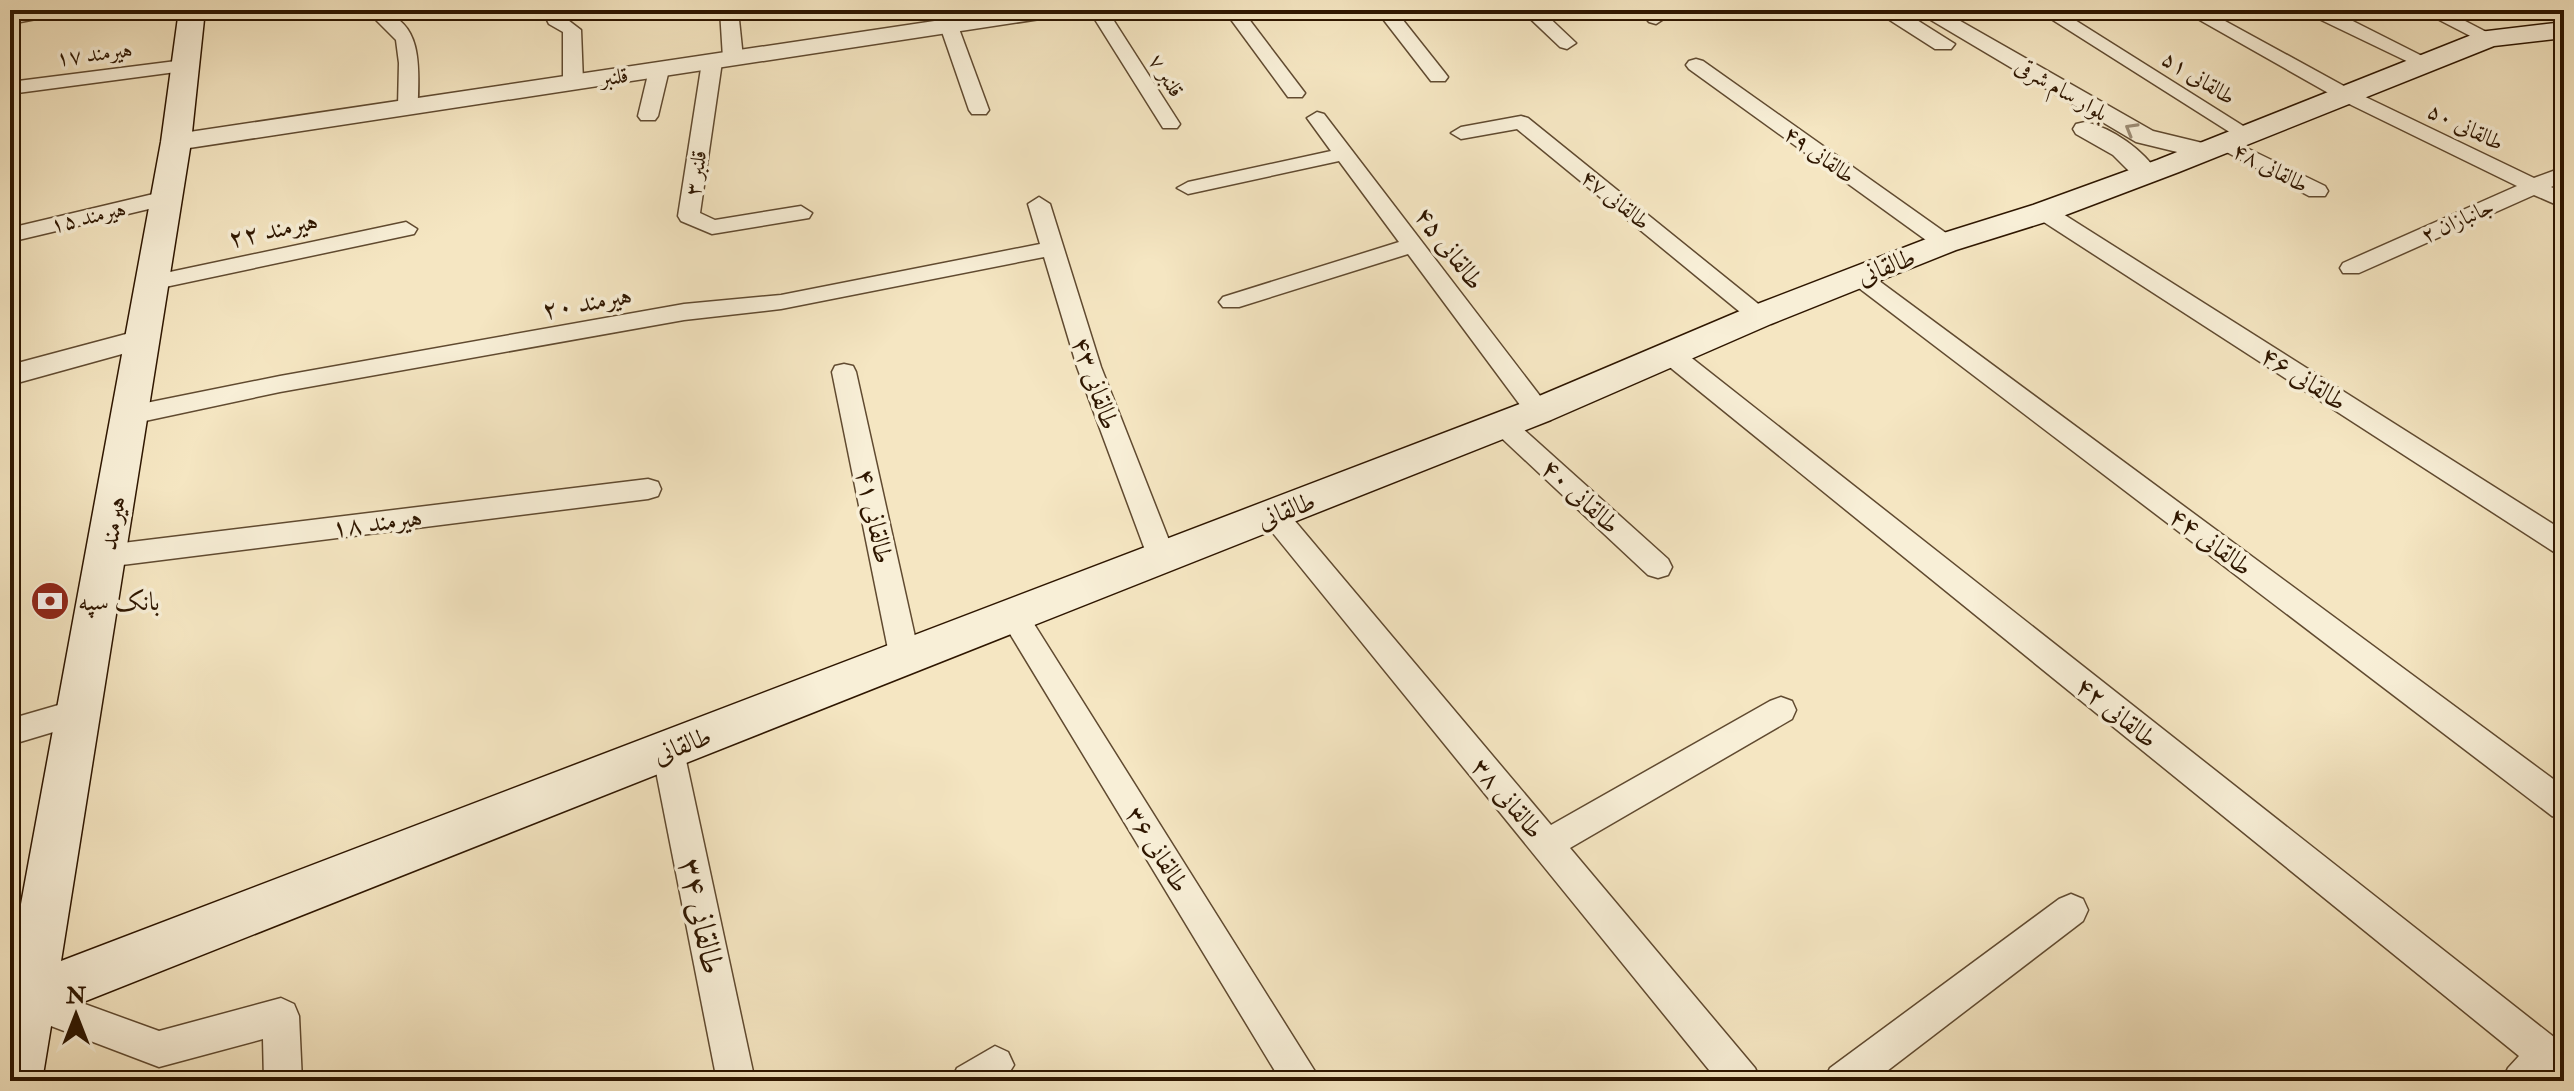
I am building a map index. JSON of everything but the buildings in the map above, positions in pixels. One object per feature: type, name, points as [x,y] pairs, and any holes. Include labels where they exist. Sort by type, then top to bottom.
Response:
[{"type":"main road","name":"هیرمند","points":[[15,1081],[19,1003],[79,712],[131,415],[141,339],[176,142],[192,10]]},
{"type":"main road","points":[[2519,10],[2564,29]]},
{"type":"main road","name":"طالقانی","points":[[19,1003],[1521,418],[1759,316],[1945,243],[2044,212],[2225,143],[2426,63],[2498,24],[2564,29]]},
{"type":"street","points":[[10,17],[49,10]]},
{"type":"street","points":[[551,10],[556,20],[572,30],[573,82]]},
{"type":"street","points":[[723,60],[729,10]]},
{"type":"street","name":"قلنبر","points":[[176,142],[1053,10]]},
{"type":"street","name":"قلنبر ۷","points":[[1098,10],[1170,124]]},
{"type":"street","points":[[1233,10],[1295,93]]},
{"type":"street","points":[[1385,10],[1438,77]]},
{"type":"street","points":[[1530,10],[1567,43]]},
{"type":"street","name":"بلوار سام شرقی","points":[[1885,10],[2122,150],[2146,174]]},
{"type":"street","name":"بلوار سام شرقی","points":[[1925,10],[2145,137],[2225,143]]},
{"type":"street","name":"طالقانی ۵۱","points":[[2046,10],[2225,143]]},
{"type":"street","name":"طالقانی ۵۰","points":[[2191,10],[2346,95],[2564,201]]},
{"type":"street","points":[[2429,10],[2498,24]]},
{"type":"street","points":[[2324,14],[2426,63]]},
{"type":"street","points":[[384,19],[405,38],[409,63],[408,107]]},
{"type":"street","points":[[949,26],[979,110]]},
{"type":"street","name":"قلنبر ۳","points":[[723,60],[689,216],[712,227],[801,213]]},
{"type":"street","name":"طالقانی ۴۹","points":[[1696,65],[1945,243]]},
{"type":"street","name":"هیرمند ۱۷","points":[[10,88],[184,66]]},
{"type":"street","points":[[648,116],[659,70]]},
{"type":"street","name":"طالقانی ۴۵","points":[[1317,118],[1413,245],[1521,418]]},
{"type":"street","name":"طالقانی ۴۷","points":[[1461,133],[1521,122],[1759,316]]},
{"type":"street","name":"طالقانی ۴۸","points":[[2225,143],[2317,191]]},
{"type":"street","points":[[1188,188],[1344,154]]},
{"type":"street","name":"جانبازان ۲","points":[[2351,268],[2564,173]]},
{"type":"street","name":"هیرمند ۱۵","points":[[10,235],[166,198]]},
{"type":"street","name":"طالقانی ۴۳","points":[[1039,204],[1089,367],[1162,558]]},
{"type":"street","name":"طالقانی ۴۶","points":[[2044,212],[2564,545]]},
{"type":"street","name":"هیرمند ۲۲","points":[[151,283],[406,229]]},
{"type":"street","points":[[1231,302],[1413,245]]},
{"type":"street","name":"هیرمند ۲۰","points":[[131,415],[280,384],[684,312],[781,302],[1053,248]]},
{"type":"street","name":"طالقانی ۴۴","points":[[1859,277],[2564,806]]},
{"type":"street","points":[[10,375],[141,339]]},
{"type":"street","name":"طالقانی ۴۲","points":[[1670,354],[2544,1068]]},
{"type":"street","name":"طالقانی ۴۱","points":[[844,372],[905,659]]},
{"type":"street","name":"طالقانی ۴۰","points":[[1521,418],[1658,567]]},
{"type":"street","name":"هیرمند ۱۸","points":[[106,556],[648,489]]},
{"type":"street","name":"طالقانی ۳۸","points":[[1274,515],[1742,1081]]},
{"type":"street","name":"طالقانی ۳۶","points":[[1014,616],[1302,1081]]},
{"type":"street","points":[[1546,845],[1781,710]]},
{"type":"street","points":[[10,732],[79,712]]},
{"type":"street","name":"طالقانی ۳۴","points":[[668,751],[736,1081]]},
{"type":"street","points":[[1843,1081],[2071,910]]},
{"type":"street","points":[[19,1003],[159,1049],[281,1016],[283,1081]]},
{"type":"place","name":"بانک سپه","points":[[50,601]]}]
